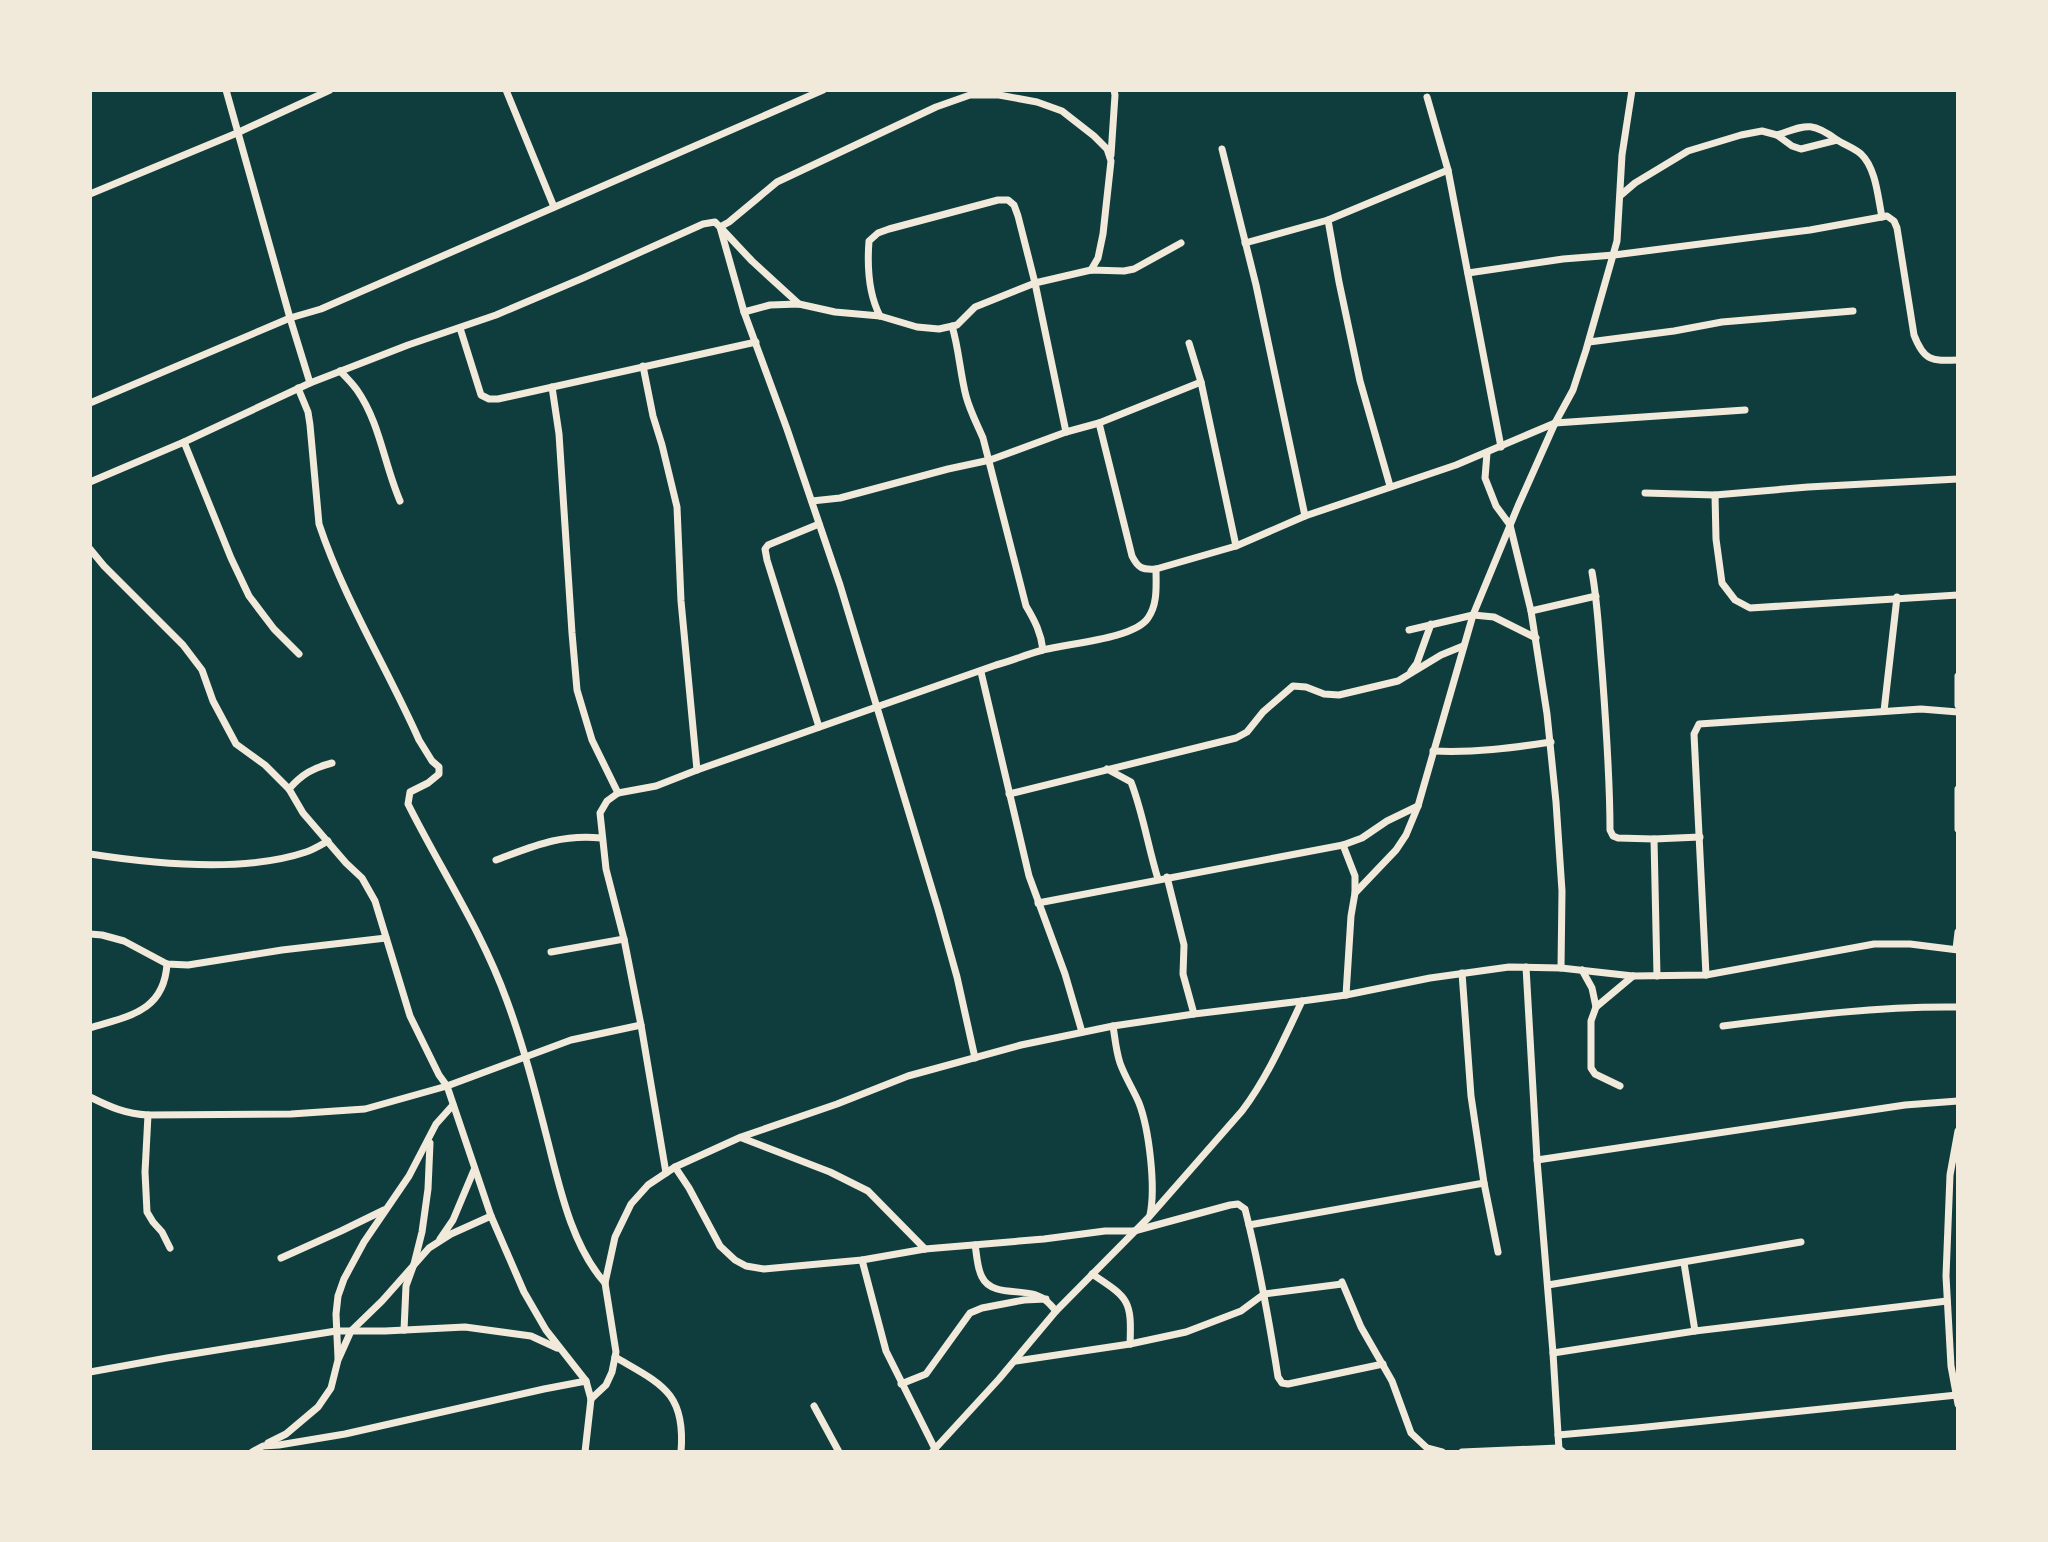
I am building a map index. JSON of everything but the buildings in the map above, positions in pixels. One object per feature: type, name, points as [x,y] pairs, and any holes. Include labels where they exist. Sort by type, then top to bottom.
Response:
[{"type":"street","points":[[226,90],[310,383]]},
{"type":"street","points":[[90,194],[237,133],[330,90]]},
{"type":"street","points":[[506,90],[554,207]]},
{"type":"street","points":[[90,403],[290,318],[321,309],[823,90]]},
{"type":"street","points":[[1091,270],[1098,258],[1103,234],[1111,161],[1114,90]]},
{"type":"street","points":[[1355,893],[1406,835],[1418,806],[1473,615],[1555,423],[1573,390],[1614,255],[1622,155],[1632,90]]},
{"type":"street","points":[[720,227],[777,182],[936,107],[970,95],[999,95],[1037,102],[1062,111],[1107,149],[1111,161]]},
{"type":"street","points":[[1427,97],[1448,170],[1501,447]]},
{"type":"street","points":[[1777,135],[1798,126],[1808,126],[1827,133],[1864,157],[1873,178],[1882,217]]},
{"type":"street","points":[[1620,196],[1635,183],[1705,144],[1762,131],[1777,135],[1801,149],[1837,140]]},
{"type":"street","points":[[1222,149],[1256,285],[1305,516]]},
{"type":"street","points":[[1245,243],[1328,220],[1448,170]]},
{"type":"street","points":[[880,316],[873,303],[869,279],[869,241],[889,229],[1008,200],[1014,205],[1018,216],[1035,283],[1066,432]]},
{"type":"street","points":[[1468,273],[1810,230],[1887,216],[1897,228],[1914,335],[1919,349],[1927,358],[1958,360]]},
{"type":"street","points":[[1328,220],[1360,381],[1390,486]]},
{"type":"street","points":[[90,482],[298,388],[460,328],[583,278],[703,224],[715,222],[799,304]]},
{"type":"street","points":[[720,227],[744,312],[812,501],[877,707],[957,977],[975,1058]]},
{"type":"street","points":[[744,312],[770,305],[799,304],[835,312],[880,316],[917,327],[939,329],[952,326],[975,307],[1035,283],[1091,270],[1134,269],[1181,243]]},
{"type":"street","points":[[1589,342],[1722,322],[1853,311]]},
{"type":"street","points":[[952,326],[965,394],[990,460],[1022,594],[1037,624],[1043,650]]},
{"type":"street","points":[[460,328],[481,395],[489,399],[756,342]]},
{"type":"street","points":[[1189,343],[1201,382],[1236,546]]},
{"type":"street","points":[[643,366],[677,507],[681,601],[697,770]]},
{"type":"street","points":[[340,371],[356,388],[371,414],[400,501]]},
{"type":"street","points":[[812,501],[840,498],[990,460],[1099,423],[1201,382]]},
{"type":"street","points":[[552,387],[559,434],[577,690],[592,740],[618,793]]},
{"type":"street","points":[[298,388],[308,412],[319,524],[324,540],[419,740],[439,767],[439,774],[410,792],[408,804],[495,969],[526,1057],[566,1207],[585,1255],[605,1283]]},
{"type":"street","points":[[1099,423],[1132,556],[1138,566],[1145,570],[1236,546],[1305,516],[1456,465],[1555,423],[1745,410]]},
{"type":"street","points":[[184,442],[249,596],[274,629],[299,654]]},
{"type":"street","points":[[1487,453],[1485,478],[1496,506],[1510,525],[1531,611],[1551,742],[1562,891],[1561,968]]},
{"type":"street","points":[[1645,493],[1715,495],[1958,479]]},
{"type":"street","points":[[1715,495],[1716,539],[1722,583],[1735,600],[1750,608],[1958,595]]},
{"type":"street","points":[[819,524],[765,549],[819,727]]},
{"type":"street","points":[[90,549],[183,645],[202,670],[213,701],[236,744],[265,765],[289,789],[303,813],[362,878],[375,901],[410,1016],[447,1086],[491,1216],[524,1292],[546,1330],[586,1381],[591,1399],[585,1452]]},
{"type":"street","points":[[666,1173],[641,1025],[601,838],[600,813],[607,801],[618,793],[656,786],[1043,650],[1139,627],[1149,617],[1156,598],[1156,569]]},
{"type":"street","points":[[1592,572],[1607,721],[1610,830],[1618,838],[1700,837]]},
{"type":"street","points":[[1531,611],[1596,596]]},
{"type":"street","points":[[1884,711],[1897,597]]},
{"type":"street","points":[[1409,630],[1473,615],[1494,617],[1536,638]]},
{"type":"street","points":[[1410,673],[1417,663],[1431,624]]},
{"type":"street","points":[[1009,794],[1236,738],[1247,732],[1263,712],[1293,686],[1339,695],[1398,681],[1463,646]]},
{"type":"street","points":[[981,672],[1029,876],[1065,974],[1082,1032]]},
{"type":"street","points":[[1958,676],[1958,705]]},
{"type":"street","points":[[1706,975],[1694,734],[1699,724],[1921,709],[1958,712]]},
{"type":"street","points":[[1433,751],[1497,750],[1551,742]]},
{"type":"street","points":[[289,789],[313,768],[332,763]]},
{"type":"street","points":[[1107,769],[1131,782],[1158,879]]},
{"type":"street","points":[[1958,789],[1958,829]]},
{"type":"street","points":[[1038,903],[1343,845],[1362,838],[1418,806]]},
{"type":"street","points":[[496,860],[566,837],[601,838]]},
{"type":"street","points":[[1654,839],[1657,976]]},
{"type":"street","points":[[90,854],[157,862],[230,863],[265,861],[307,852],[328,841]]},
{"type":"street","points":[[1343,845],[1355,876],[1346,995]]},
{"type":"street","points":[[1167,877],[1184,945],[1183,974],[1194,1014]]},
{"type":"street","points":[[591,1399],[606,1385],[615,1357],[605,1283],[615,1237],[631,1204],[648,1185],[675,1167],[741,1137],[908,1076],[1021,1045],[1113,1026],[1346,995],[1484,969],[1526,967],[1633,976],[1706,975],[1874,944],[1910,944],[1957,950],[1958,932]]},
{"type":"street","points":[[90,934],[124,941],[167,964],[188,965],[386,938]]},
{"type":"street","points":[[551,952],[624,939]]},
{"type":"street","points":[[90,1028],[140,1010],[155,1000],[166,978],[167,964]]},
{"type":"street","points":[[1462,1452],[1560,1451],[1537,1160],[1526,967]]},
{"type":"street","points":[[1582,970],[1592,988],[1596,1007]]},
{"type":"street","points":[[1462,973],[1471,1096],[1498,1252]]},
{"type":"street","points":[[1620,1086],[1595,1074],[1591,1068],[1591,1021],[1596,1007],[1633,976]]},
{"type":"street","points":[[862,1260],[886,1351],[934,1451],[1016,1361],[1056,1311],[1124,1244],[1227,1130],[1254,1095],[1302,1001]]},
{"type":"street","points":[[1723,1026],[1839,1013],[1958,1007]]},
{"type":"street","points":[[90,1097],[115,1110],[148,1115],[291,1114],[365,1109],[447,1086],[571,1040],[641,1025]]},
{"type":"street","points":[[1113,1026],[1121,1064],[1143,1119],[1152,1183],[1149,1217]]},
{"type":"street","points":[[1537,1160],[1905,1105],[1958,1101]]},
{"type":"street","points":[[338,1360],[338,1296],[344,1279],[364,1242],[409,1176],[436,1124],[453,1105]]},
{"type":"street","points":[[148,1115],[145,1172],[147,1212],[170,1248]]},
{"type":"street","points":[[1958,1131],[1950,1175],[1947,1241],[1951,1366],[1958,1404]]},
{"type":"street","points":[[404,1330],[406,1286],[422,1232],[428,1189],[430,1135]]},
{"type":"street","points":[[741,1137],[830,1172],[868,1191],[925,1249]]},
{"type":"street","points":[[675,1167],[720,1246],[746,1266],[764,1269],[862,1260],[925,1249],[1105,1231],[1134,1231],[1238,1204],[1245,1209],[1249,1225],[1278,1377],[1282,1383],[1383,1364]]},
{"type":"street","points":[[439,1241],[453,1220],[474,1170]]},
{"type":"street","points":[[1249,1225],[1484,1183]]},
{"type":"street","points":[[281,1258],[388,1208]]},
{"type":"street","points":[[252,1452],[286,1434],[318,1407],[331,1388],[338,1360],[351,1331],[429,1248],[491,1216]]},
{"type":"street","points":[[1947,1241],[1958,1242]]},
{"type":"street","points":[[1548,1285],[1801,1242]]},
{"type":"street","points":[[975,1245],[982,1278],[988,1286],[1033,1293],[1046,1299],[1056,1311]]},
{"type":"street","points":[[1684,1263],[1695,1331]]},
{"type":"street","points":[[1092,1274],[1122,1295],[1130,1309],[1130,1344]]},
{"type":"street","points":[[1016,1361],[1130,1344],[1186,1332],[1241,1311],[1264,1294],[1342,1282],[1361,1327],[1392,1381],[1411,1433],[1427,1448],[1442,1452]]},
{"type":"street","points":[[901,1384],[926,1374],[970,1313],[1024,1300],[1046,1299]]},
{"type":"street","points":[[1553,1353],[1695,1331],[1947,1301]]},
{"type":"street","points":[[90,1372],[336,1331],[465,1327],[531,1336],[561,1350]]},
{"type":"street","points":[[615,1357],[653,1380],[673,1398],[680,1411],[681,1452]]},
{"type":"street","points":[[263,1446],[345,1434],[586,1381]]},
{"type":"street","points":[[1558,1435],[1957,1395]]},
{"type":"street","points":[[814,1406],[839,1452]]}]
